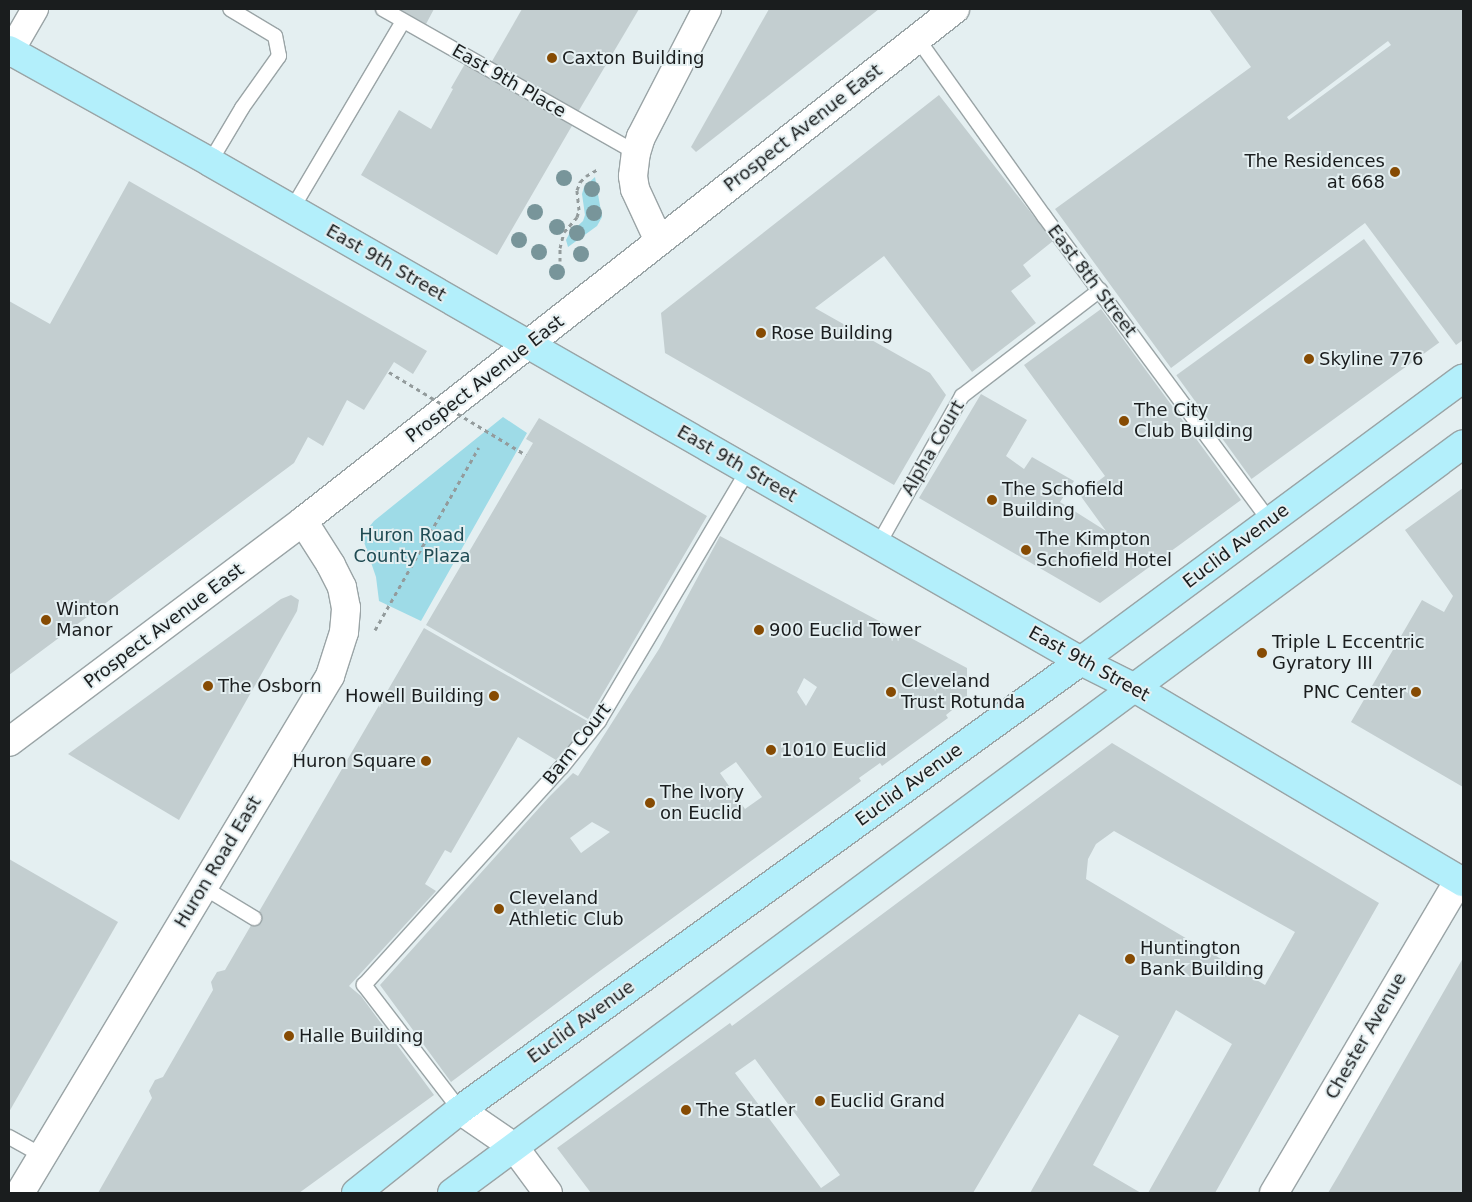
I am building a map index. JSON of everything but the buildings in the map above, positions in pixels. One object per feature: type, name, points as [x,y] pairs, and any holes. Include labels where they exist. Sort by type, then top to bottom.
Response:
[{"type":"main road","name":"East 9th Street","points":[[9,52],[210,162],[528,346],[1081,661],[1133,687],[1461,881]]},
{"type":"main road","name":"Euclid Avenue","points":[[356,1193],[460,1110],[1081,661],[1463,378]]},
{"type":"main road","points":[[452,1193],[1463,444]]},
{"type":"street","points":[[9,52],[35,9]]},
{"type":"street","points":[[659,241],[635,189],[632,176],[636,153],[641,137],[707,9]]},
{"type":"street","name":"Prospect Avenue East","points":[[9,742],[303,521],[955,9]]},
{"type":"street","name":"Huron Road East","points":[[20,1193],[41,1155],[330,676],[344,632],[346,608],[342,587],[303,521]]},
{"type":"street","name":"Chester Avenue","points":[[1274,1193],[1461,881]]},
{"type":"street","points":[[460,1110],[514,1147],[548,1193]]},
{"type":"lane","points":[[210,162],[242,108],[279,56],[275,36],[230,9]]},
{"type":"lane","name":"East 9th Place","points":[[383,9],[636,153]]},
{"type":"lane","points":[[292,209],[404,20]]},
{"type":"lane","name":"East 8th Street","points":[[917,38],[1270,521]]},
{"type":"lane","name":"Alpha Court","points":[[878,545],[962,396],[1100,290]]},
{"type":"lane","name":"Barn Court","points":[[460,1110],[364,985],[562,767],[599,720],[748,470]]},
{"type":"lane","points":[[203,887],[254,918]]},
{"type":"lane","points":[[9,1137],[41,1155]]},
{"type":"path","points":[[560,261],[560,248],[564,232],[577,217],[577,190],[580,182],[598,169]]},
{"type":"path","points":[[389,372],[526,454]]},
{"type":"path","points":[[375,630],[479,448]]},
{"type":"green space","points":[[595,177],[602,217],[597,226],[568,247],[566,240],[569,234],[583,221],[585,215],[582,194],[584,187]]},
{"type":"green space","name":"Huron Road County Plaza","points":[[503,417],[527,433],[421,621],[379,601],[376,577],[364,542],[365,532],[374,521]]},
{"type":"place","name":"Caxton Building","points":[[552,58]]},
{"type":"place","name":"The Residences at 668","points":[[1395,172]]},
{"type":"place","name":"Rose Building","points":[[761,333]]},
{"type":"place","name":"Skyline 776","points":[[1309,359]]},
{"type":"place","name":"The City Club Building","points":[[1124,421]]},
{"type":"place","name":"The Schofield Building","points":[[992,500]]},
{"type":"place","name":"The Kimpton Schofield Hotel","points":[[1026,550]]},
{"type":"place","name":"Winton Manor","points":[[46,620]]},
{"type":"place","name":"900 Euclid Tower","points":[[759,630]]},
{"type":"place","name":"Triple L Eccentric Gyratory III","points":[[1262,653]]},
{"type":"place","name":"The Osborn","points":[[208,686]]},
{"type":"place","name":"Cleveland Trust Rotunda","points":[[891,692]]},
{"type":"place","name":"PNC Center","points":[[1416,692]]},
{"type":"place","name":"Howell Building","points":[[494,696]]},
{"type":"place","name":"1010 Euclid","points":[[771,750]]},
{"type":"place","name":"Huron Square","points":[[426,761]]},
{"type":"place","name":"The Ivory on Euclid","points":[[650,803]]},
{"type":"place","name":"Cleveland Athletic Club","points":[[499,909]]},
{"type":"place","name":"Huntington Bank Building","points":[[1130,959]]},
{"type":"place","name":"Halle Building","points":[[289,1036]]},
{"type":"place","name":"Euclid Grand","points":[[820,1101]]},
{"type":"place","name":"The Statler","points":[[686,1110]]}]
